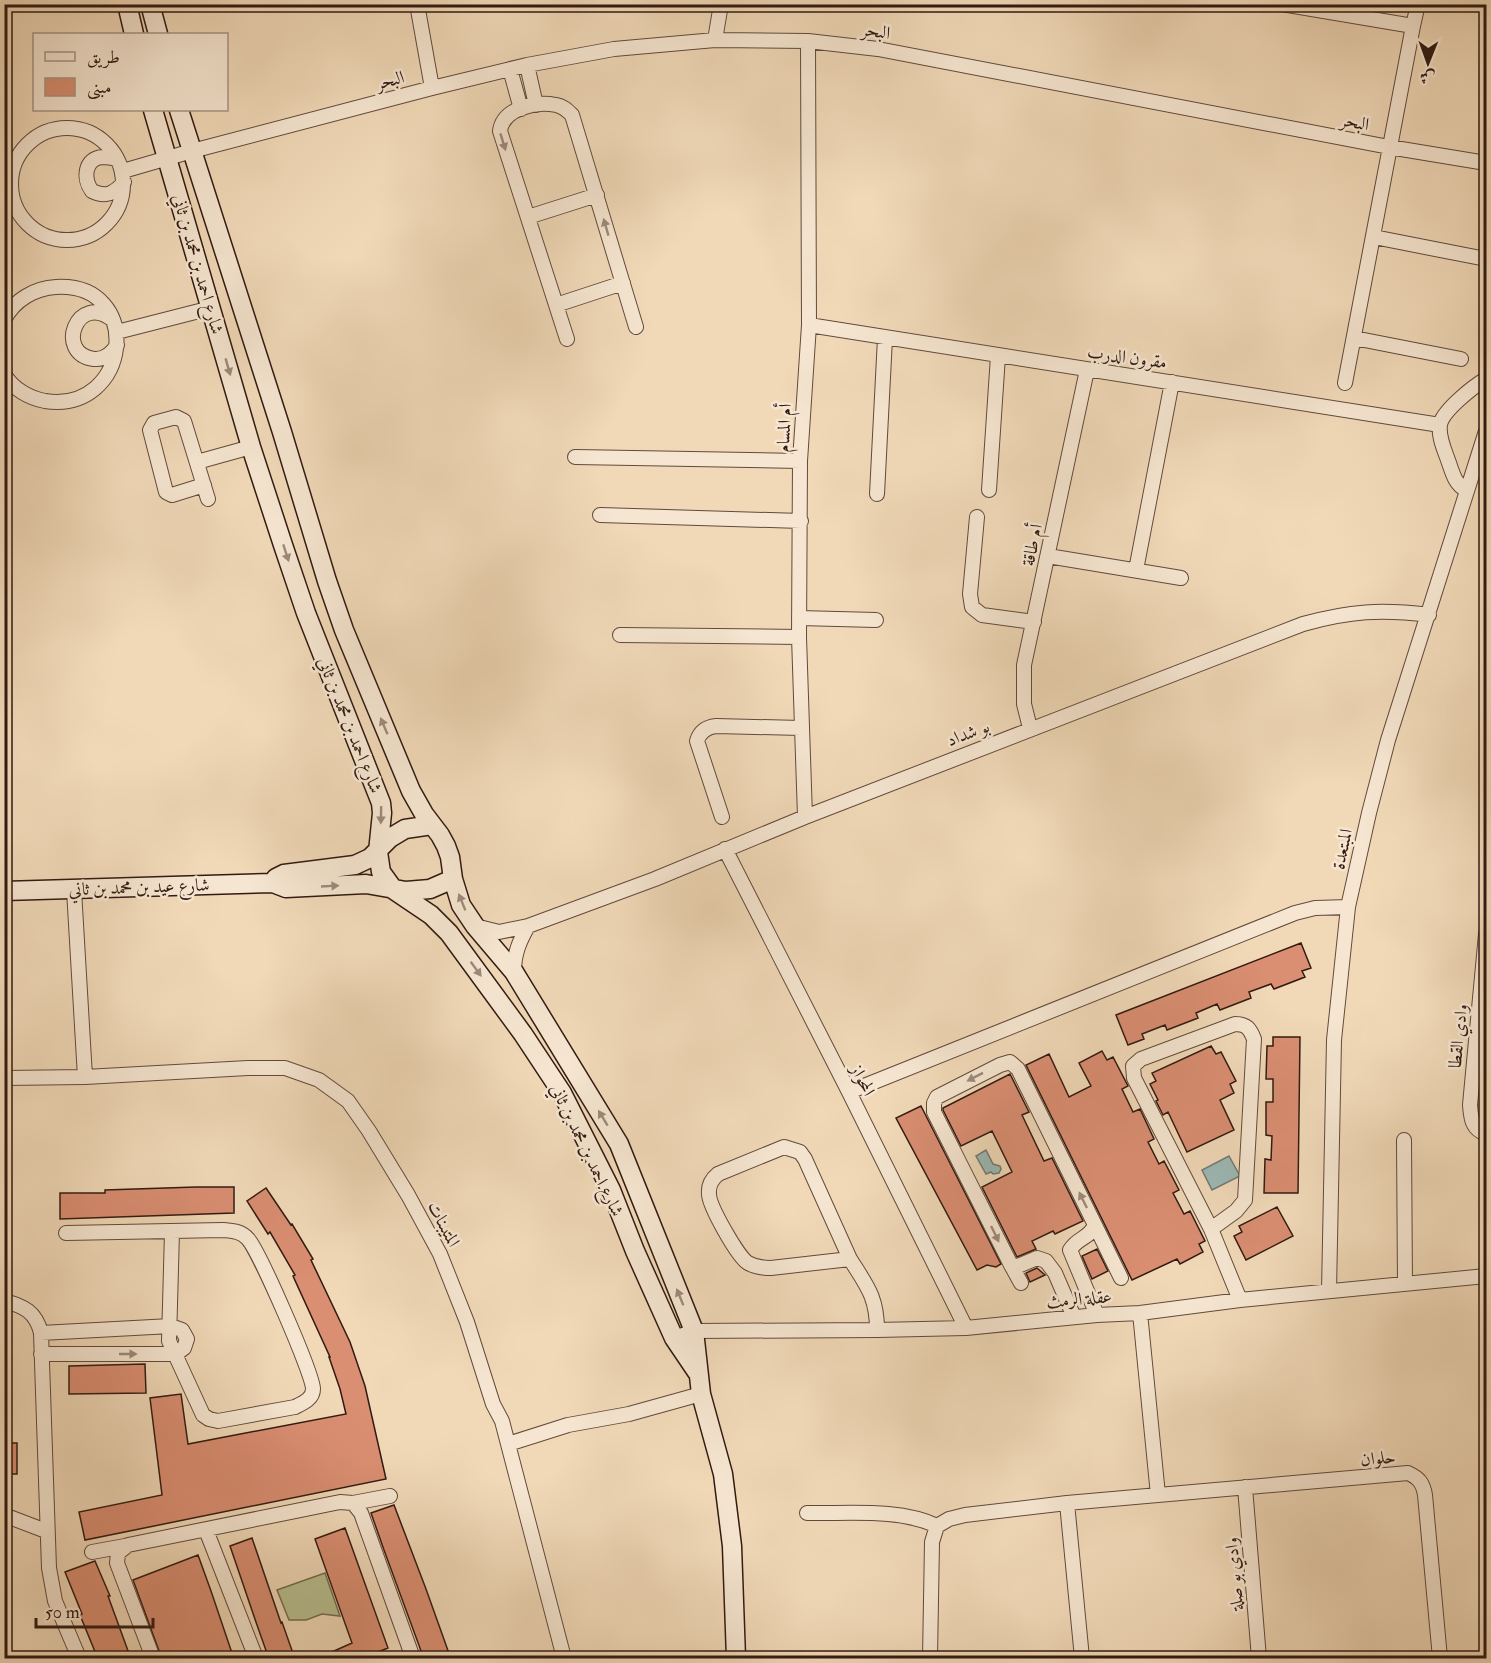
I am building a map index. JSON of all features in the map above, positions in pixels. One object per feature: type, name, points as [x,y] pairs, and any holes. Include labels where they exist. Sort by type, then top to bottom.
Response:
[{"type":"street","points":[[127,4],[134,33]]},
{"type":"street","points":[[150,4],[158,33]]},
{"type":"street","points":[[417,4],[432,88]]},
{"type":"street","points":[[715,40],[721,4]]},
{"type":"street","points":[[1282,4],[1413,26]]},
{"type":"street","points":[[1346,383],[1389,147],[1418,4]]},
{"type":"street","name":"البحر","points":[[121,171],[527,65],[615,49],[715,40],[808,41],[921,56],[1486,164]]},
{"type":"street","name":"أم المسام","points":[[805,817],[799,618],[800,461],[809,326],[808,41]]},
{"type":"street","points":[[527,65],[536,105]]},
{"type":"street","points":[[510,69],[521,109]]},
{"type":"street","points":[[567,339],[500,131],[504,118],[521,109],[536,105],[557,105],[565,108],[572,115],[636,327]]},
{"type":"street","name":"شارع احمد بن محمد بن ثاني","points":[[153,111],[252,447],[306,613],[381,803],[378,852],[381,872],[394,890],[431,915],[449,933],[523,1034],[562,1093],[610,1190],[674,1338],[699,1373]]},
{"type":"street","name":"شارع احمد بن محمد بن ثاني","points":[[179,111],[327,581],[344,630],[411,791],[446,846],[461,905],[475,926],[514,972],[619,1144],[694,1331],[701,1394],[723,1474],[728,1512],[732,1546],[736,1659]]},
{"type":"street","points":[[66,128],[88,131],[106,143],[121,171],[121,204],[109,222],[100,230],[80,239],[58,239],[38,232],[22,216],[12,196],[12,174],[19,154],[44,132],[66,128]]},
{"type":"street","points":[[528,217],[597,195]]},
{"type":"street","points":[[1374,237],[1486,259]]},
{"type":"street","points":[[556,305],[623,283]]},
{"type":"street","points":[[4,320],[24,297],[48,287],[60,286],[86,292],[97,299],[107,308],[116,332],[115,359],[110,371],[102,382],[85,394],[66,401],[52,402],[26,395],[15,388],[4,374]]},
{"type":"street","points":[[116,332],[211,308]]},
{"type":"street","name":"مقرون الدرب","points":[[809,326],[1440,425]]},
{"type":"street","points":[[877,494],[885,338]]},
{"type":"street","points":[[1354,338],[1461,359]]},
{"type":"street","points":[[989,490],[998,356]]},
{"type":"street","name":"أم طاقة","points":[[1030,728],[1024,704],[1024,665],[1087,370]]},
{"type":"street","points":[[1466,490],[1454,478],[1442,440],[1440,425],[1448,411],[1486,379]]},
{"type":"street","points":[[1136,570],[1172,382]]},
{"type":"street","points":[[171,417],[184,421],[197,462],[206,492],[172,495],[166,492],[151,426],[171,417]]},
{"type":"street","name":"المبتعدة","points":[[1329,1291],[1334,1040],[1348,907],[1382,761],[1486,431]]},
{"type":"street","points":[[197,462],[252,447]]},
{"type":"street","points":[[575,457],[800,461]]},
{"type":"street","points":[[600,515],[801,521]]},
{"type":"street","points":[[977,517],[969,594],[972,607],[982,615],[1034,622]]},
{"type":"street","points":[[1048,556],[1181,578]]},
{"type":"street","name":"بو شداد","points":[[475,926],[499,932],[528,926],[655,879],[1030,728],[1303,624],[1366,610],[1429,615]]},
{"type":"street","points":[[799,618],[876,620]]},
{"type":"street","points":[[620,635],[799,637]]},
{"type":"street","points":[[722,817],[697,741],[699,735],[709,727],[716,726],[801,728]]},
{"type":"street","name":"شارع عيد بن محمد بن ثاني","points":[[273,883],[276,878],[284,874],[355,865],[378,852],[390,838],[405,829],[432,825]]},
{"type":"street","name":"المحواز","points":[[725,849],[966,1328]]},
{"type":"street","name":"شارع عيد بن محمد بن ثاني","points":[[4,891],[273,883],[286,888],[366,884],[406,891],[430,889],[453,879]]},
{"type":"street","points":[[74,890],[85,1077]]},
{"type":"street","points":[[849,1092],[1295,913],[1315,908],[1348,907]]},
{"type":"street","points":[[514,972],[517,945],[528,926]]},
{"type":"street","name":"وادي القطا","points":[[1486,934],[1470,1105],[1473,1124],[1477,1130],[1486,1134]]},
{"type":"street","points":[[1211,1229],[1236,1211],[1245,1200],[1254,1039],[1250,1029],[1243,1024],[1235,1024],[1141,1059],[1133,1066],[1134,1078],[1211,1229],[1240,1300]]},
{"type":"street","points":[[1021,1283],[934,1112],[937,1097],[1010,1062],[1018,1069],[1121,1278]]},
{"type":"street","name":"المتيبنات","points":[[4,1078],[85,1077],[285,1068],[319,1080],[348,1101],[408,1195],[440,1254],[467,1322],[508,1444],[564,1659]]},
{"type":"street","points":[[1404,1140],[1405,1284]]},
{"type":"street","points":[[850,1259],[771,1268],[758,1267],[746,1262],[711,1203],[709,1196],[712,1179],[718,1174],[774,1149],[784,1147],[800,1152],[850,1259],[874,1297],[877,1330]]},
{"type":"street","points":[[1095,1225],[1092,1234],[1075,1242],[1070,1250],[1097,1315]]},
{"type":"street","points":[[66,1233],[234,1231],[248,1239],[256,1251],[307,1365],[313,1388],[312,1396],[295,1407],[219,1421],[209,1419],[203,1415],[176,1354]]},
{"type":"street","points":[[171,1326],[172,1232]]},
{"type":"street","points":[[1011,1265],[1018,1266],[1037,1258],[1046,1261],[1055,1273],[1074,1317]]},
{"type":"street","name":"عقلة الرمث","points":[[674,1338],[694,1331],[966,1328],[1140,1313],[1240,1300],[1486,1276]]},
{"type":"street","points":[[4,1301],[28,1309],[35,1316],[41,1333],[46,1531],[51,1588],[79,1659]]},
{"type":"street","points":[[1140,1313],[1158,1495]]},
{"type":"street","points":[[41,1333],[171,1326],[182,1330],[187,1339],[184,1348],[176,1354],[41,1354]]},
{"type":"street","points":[[508,1444],[568,1425],[629,1414],[701,1394]]},
{"type":"street","name":"حلوان","points":[[937,1526],[949,1519],[965,1515],[1067,1503],[1408,1473],[1423,1485],[1425,1495],[1440,1659]]},
{"type":"street","name":"وادي بو صلة","points":[[1245,1487],[1259,1659]]},
{"type":"street","points":[[92,1552],[340,1502],[353,1503],[390,1496]]},
{"type":"street","points":[[353,1503],[361,1513],[413,1659]]},
{"type":"street","points":[[1067,1503],[1082,1659]]},
{"type":"street","points":[[807,1513],[901,1515],[921,1518],[937,1526],[932,1548],[930,1659]]},
{"type":"street","points":[[4,1515],[46,1531]]},
{"type":"street","points":[[206,1530],[256,1659]]},
{"type":"street","points":[[128,1545],[118,1553],[117,1563],[153,1659]]},
{"type":"green space","points":[[325,1573],[340,1616],[322,1614],[306,1620],[289,1620],[277,1590]]},
{"type":"water","points":[[986,1150],[993,1164],[1000,1166],[999,1173],[986,1174],[976,1156]]},
{"type":"water","points":[[1229,1156],[1240,1176],[1212,1190],[1202,1170]]},
{"type":"building","points":[[1301,943],[1311,968],[1302,971],[1305,977],[1274,989],[1271,984],[1249,992],[1251,998],[1220,1010],[1217,1004],[1196,1013],[1198,1018],[1167,1030],[1165,1025],[1142,1034],[1144,1039],[1128,1045],[1116,1015]]},
{"type":"building","points":[[1273,1037],[1300,1037],[1298,1193],[1264,1193],[1265,1159],[1271,1160],[1272,1136],[1266,1135],[1266,1102],[1273,1102],[1273,1079],[1266,1079],[1267,1046],[1273,1046]]},
{"type":"building","points":[[1211,1046],[1216,1054],[1221,1052],[1236,1081],[1230,1084],[1234,1093],[1220,1100],[1234,1130],[1187,1152],[1168,1112],[1163,1115],[1156,1101],[1158,1100],[1150,1084],[1156,1081],[1152,1073]]},
{"type":"building","points":[[1102,1051],[1107,1060],[1113,1057],[1128,1086],[1122,1089],[1133,1112],[1140,1109],[1154,1139],[1148,1142],[1159,1164],[1164,1161],[1179,1190],[1173,1193],[1184,1214],[1190,1211],[1205,1241],[1199,1244],[1203,1252],[1180,1264],[1177,1259],[1132,1280],[1026,1065],[1049,1054],[1069,1097],[1091,1086],[1079,1063]]},
{"type":"building","points":[[1010,1074],[1029,1112],[1022,1115],[1044,1161],[1052,1158],[1083,1221],[1055,1234],[1053,1231],[1032,1241],[1036,1249],[1017,1257],[982,1187],[1012,1172],[992,1131],[961,1146],[943,1110]]},
{"type":"building","points":[[921,1106],[1001,1264],[996,1267],[987,1265],[977,1270],[896,1118]]},
{"type":"building","points":[[234,1187],[234,1213],[60,1219],[60,1193],[105,1193],[105,1190]]},
{"type":"building","points":[[266,1188],[292,1224],[313,1259],[311,1260],[350,1342],[365,1386],[386,1479],[85,1540],[79,1512],[162,1495],[150,1398],[181,1394],[188,1444],[346,1414],[330,1357],[293,1276],[295,1275],[270,1232],[268,1234],[247,1201]]},
{"type":"building","points":[[1277,1207],[1293,1236],[1246,1260],[1234,1236],[1242,1232],[1239,1226]]},
{"type":"building","points":[[1097,1249],[1108,1271],[1092,1279],[1082,1256]]},
{"type":"building","points":[[1037,1268],[1045,1275],[1030,1282],[1026,1273]]},
{"type":"building","points":[[145,1364],[146,1393],[69,1394],[69,1366]]},
{"type":"building","points":[[4,1443],[17,1443],[17,1474],[4,1474]]},
{"type":"building","points":[[394,1505],[451,1659],[424,1659],[371,1513]]},
{"type":"building","points":[[345,1528],[388,1648],[360,1659],[316,1659],[352,1643],[315,1539]]},
{"type":"building","points":[[252,1538],[295,1659],[269,1659],[230,1546]]},
{"type":"building","points":[[198,1555],[234,1659],[162,1659],[133,1580]]},
{"type":"building","points":[[95,1561],[110,1596],[108,1596],[131,1659],[98,1659],[80,1615],[82,1614],[65,1572]]}]
